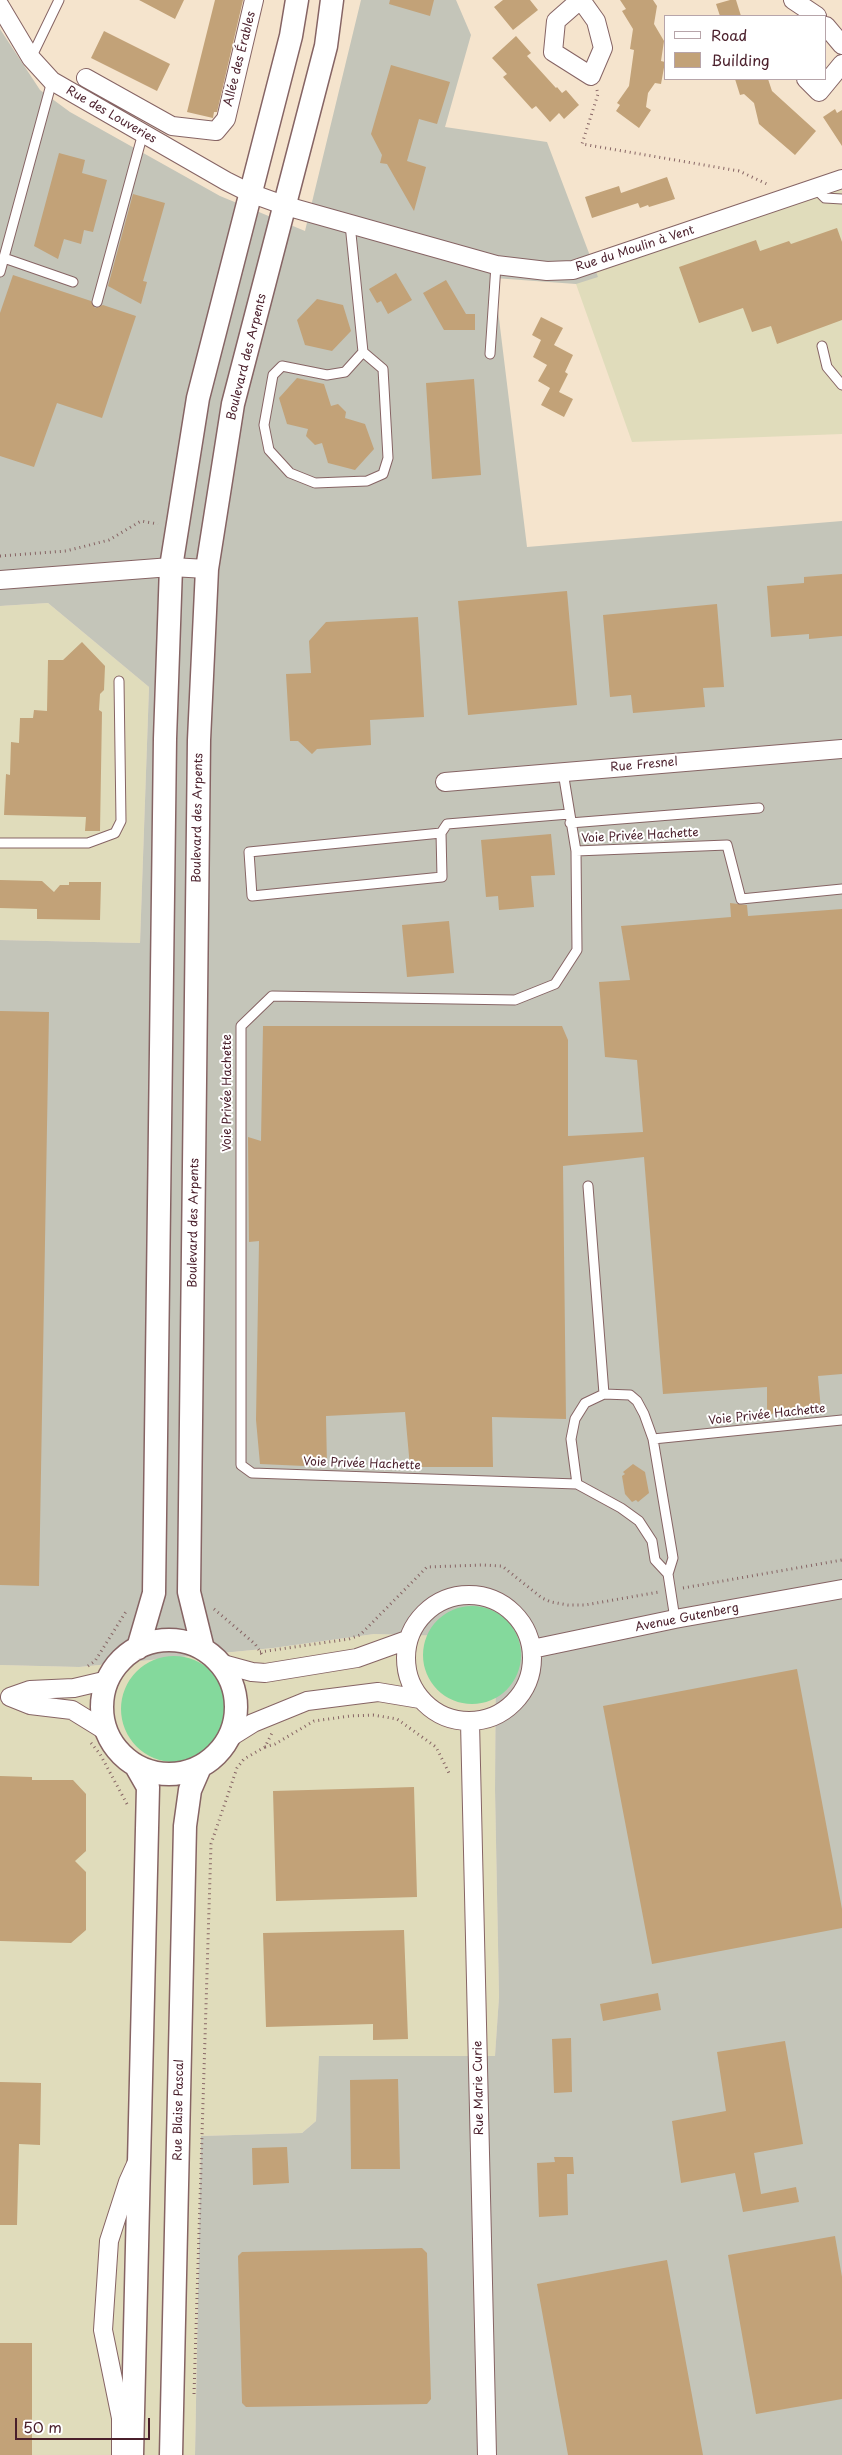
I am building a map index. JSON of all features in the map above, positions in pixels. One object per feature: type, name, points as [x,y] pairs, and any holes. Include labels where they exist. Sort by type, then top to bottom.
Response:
[{"type":"street","name":"Allée des Érables","points":[[86,78],[172,126],[216,131],[226,119],[254,0]]},
{"type":"street","points":[[138,1648],[154,1593],[165,739],[171,567],[198,398],[291,36],[297,0]]},
{"type":"street","name":"Boulevard des Arpents","points":[[211,1656],[189,1592],[199,740],[207,569],[233,404],[286,206],[326,46],[332,0]]},
{"type":"street","points":[[581,0],[596,21],[603,48],[592,76],[553,52],[556,21],[581,0]]},
{"type":"street","points":[[793,0],[816,15]]},
{"type":"street","name":"Rue des Louveries","points":[[0,6],[31,58],[52,81],[250,193]]},
{"type":"street","points":[[827,27],[842,45]]},
{"type":"street","points":[[807,80],[819,92],[842,64]]},
{"type":"street","points":[[160,143],[172,126]]},
{"type":"street","name":"Rue du Moulin à Vent","points":[[250,193],[286,206],[496,265],[547,271],[573,270],[842,179]]},
{"type":"street","points":[[0,580],[171,567],[207,569]]},
{"type":"street","name":"Rue Fresnel","points":[[445,782],[842,749]]},
{"type":"street","name":"Avenue Gutenberg","points":[[532,1649],[675,1619],[842,1590]]},
{"type":"street","points":[[473,1594],[494,1599],[512,1611],[526,1628],[532,1649],[532,1671],[524,1691],[510,1707],[491,1718],[470,1722],[451,1720],[434,1712],[420,1699],[410,1684],[405,1662],[407,1640],[417,1621],[432,1606],[452,1596],[473,1594]]},
{"type":"street","points":[[97,1736],[103,1695],[108,1680],[121,1661],[138,1648],[167,1640],[184,1642],[211,1656],[252,1672],[264,1673],[357,1658],[407,1640]]},
{"type":"street","points":[[211,1656],[233,1687],[236,1707],[234,1723],[229,1738]]},
{"type":"street","points":[[5,1697],[30,1690],[74,1688],[108,1680]]},
{"type":"street","points":[[136,1766],[158,1774],[181,1773],[200,1767],[214,1757],[229,1738],[253,1723],[307,1701],[378,1692],[420,1699]]},
{"type":"street","points":[[5,1697],[30,1705],[72,1710],[97,1736],[114,1746],[136,1766],[148,1787],[132,2455]]},
{"type":"street","name":"Rue Marie Curie","points":[[470,1722],[487,2455]]},
{"type":"street","name":"Rue Blaise Pascal","points":[[171,2455],[184,1826],[190,1790],[200,1767]]},
{"type":"street","points":[[121,2455],[121,2418],[103,2330],[108,2241],[128,2182],[139,2159]]},
{"type":"lane","points":[[31,58],[59,0]]},
{"type":"lane","points":[[0,272],[52,81]]},
{"type":"lane","points":[[97,302],[143,133]]},
{"type":"lane","points":[[815,188],[825,198],[842,200]]},
{"type":"lane","points":[[350,224],[363,352],[383,369],[388,458],[383,474],[366,481],[315,483],[290,473],[268,450],[264,425],[273,375],[282,366],[327,375],[345,372],[363,352]]},
{"type":"lane","points":[[4,258],[73,282]]},
{"type":"lane","points":[[490,354],[496,265]]},
{"type":"lane","points":[[822,346],[827,367],[842,385]]},
{"type":"lane","points":[[0,843],[88,843],[116,833],[121,821],[119,681]]},
{"type":"lane","points":[[563,772],[568,814],[576,852]]},
{"type":"lane","points":[[570,823],[759,808]]},
{"type":"lane","points":[[441,833],[250,852],[252,896],[442,877],[441,833],[447,824],[568,814]]},
{"type":"lane","name":"Voie Privée Hachette","points":[[668,1574],[655,1560],[652,1541],[639,1521],[621,1508],[577,1484],[252,1473],[241,1465],[241,1026],[272,996],[515,1000],[555,984],[576,950],[576,852],[727,845],[741,899],[842,889]]},
{"type":"lane","points":[[588,1186],[604,1394]]},
{"type":"lane","points":[[577,1484],[571,1439],[575,1419],[585,1403],[604,1394],[630,1395],[637,1401],[653,1439]]},
{"type":"lane","name":"Voie Privée Hachette","points":[[675,1619],[668,1574],[673,1558],[653,1439],[842,1420]]},
{"type":"path","points":[[592,76],[598,94],[582,144],[739,170],[792,196]]},
{"type":"path","points":[[0,556],[66,551],[109,540],[142,521],[178,527]]},
{"type":"path","points":[[260,1652],[349,1639],[360,1635],[427,1566],[502,1566],[542,1598],[551,1602],[568,1605],[585,1605],[842,1560]]},
{"type":"path","points":[[212,1605],[263,1656]]},
{"type":"path","points":[[82,1670],[94,1661],[129,1608]]},
{"type":"path","points":[[194,2396],[211,1844],[237,1768],[244,1758],[276,1744],[314,1721],[373,1715],[397,1719],[436,1747],[450,1774]]},
{"type":"path","points":[[264,1748],[272,1735],[271,1728]]},
{"type":"path","points":[[97,1736],[100,1754],[132,1813]]},
{"type":"shaded area","points":[[361,0],[456,0],[471,35],[445,127],[547,142],[598,277],[576,284],[494,278],[527,547],[842,521],[842,2455],[195,2455],[201,2136],[302,2133],[316,2121],[319,2056],[495,2056],[499,1997],[495,1790],[496,1637],[374,1634],[273,1648],[79,1667],[0,1665],[0,940],[140,943],[149,687],[48,603],[0,606],[0,29],[40,90],[70,112],[220,196],[305,231]]},
{"type":"shaded area","points":[[842,179],[842,434],[632,442],[576,284],[573,270]]},
{"type":"shaded area","points":[[48,603],[149,687],[140,943],[0,940],[0,606]]},
{"type":"shaded area","points":[[374,1634],[496,1636],[495,1790],[499,1997],[495,2057],[320,2056],[316,2121],[302,2133],[201,2136],[195,2455],[0,2455],[0,1665],[79,1667],[273,1648]]},
{"type":"green space","points":[[472,1606],[491,1610],[506,1621],[517,1636],[521,1655],[517,1674],[506,1689],[491,1700],[472,1704],[453,1700],[438,1689],[427,1674],[423,1655],[427,1636],[438,1621],[453,1610]]},
{"type":"green space","points":[[174,1656],[194,1660],[212,1671],[223,1689],[227,1709],[223,1729],[212,1747],[194,1758],[174,1762],[154,1758],[136,1747],[125,1729],[121,1709],[125,1689],[136,1671],[154,1660]]},
{"type":"building","points":[[139,0],[184,0],[175,19]]},
{"type":"building","points":[[215,0],[243,0],[217,112],[214,112],[213,118],[187,112]]},
{"type":"building","points":[[390,0],[434,0],[430,16],[389,4]]},
{"type":"building","points":[[503,0],[530,0],[538,10],[513,30],[494,7]]},
{"type":"building","points":[[620,0],[653,0],[657,6],[654,24],[664,41],[661,61],[664,62],[664,68],[661,84],[655,83],[648,93],[646,107],[651,110],[639,128],[616,111],[620,105],[617,103],[629,86],[634,50],[630,49],[633,29],[622,11],[626,9]]},
{"type":"building","points":[[736,0],[741,15],[720,15],[716,4]]},
{"type":"building","points":[[104,31],[170,64],[157,91],[91,58]]},
{"type":"building","points":[[516,36],[531,53],[527,56],[556,88],[562,93],[566,90],[579,105],[564,119],[559,113],[550,122],[536,106],[532,109],[503,77],[507,74],[492,58]]},
{"type":"building","points":[[391,65],[450,82],[437,124],[419,119],[407,161],[426,167],[414,211],[387,164],[380,163],[382,155],[371,134]]},
{"type":"building","points":[[735,80],[768,80],[772,91],[816,131],[795,155],[759,124],[754,103],[744,94],[740,95]]},
{"type":"building","points":[[835,109],[837,113],[842,110],[842,146],[823,117]]},
{"type":"building","points":[[59,153],[85,160],[82,173],[107,180],[93,232],[84,230],[81,244],[64,239],[58,259],[34,246]]},
{"type":"building","points":[[667,177],[675,199],[640,208],[638,203],[592,218],[585,197],[619,186],[621,193]]},
{"type":"building","points":[[133,194],[165,203],[143,281],[147,282],[141,304],[108,286]]},
{"type":"building","points":[[837,228],[842,242],[842,320],[777,344],[771,326],[752,332],[743,308],[699,323],[679,267],[756,240],[760,251],[789,241],[791,244]]},
{"type":"building","points":[[396,273],[412,300],[388,314],[381,301],[377,303],[369,289]]},
{"type":"building","points":[[13,275],[91,301],[95,308],[103,305],[136,316],[102,418],[57,403],[34,467],[0,456],[0,313]]},
{"type":"building","points":[[446,280],[466,314],[475,314],[475,330],[444,330],[423,293]]},
{"type":"building","points":[[317,299],[343,305],[351,331],[332,351],[305,345],[297,320]]},
{"type":"building","points":[[541,317],[563,328],[554,345],[573,355],[565,372],[568,374],[559,392],[573,399],[564,417],[541,405],[550,388],[538,381],[547,365],[533,357],[541,340],[532,335]]},
{"type":"building","points":[[297,378],[324,384],[331,406],[338,404],[346,412],[345,418],[365,424],[374,449],[355,470],[328,463],[322,443],[315,445],[306,436],[308,429],[287,424],[279,398]]},
{"type":"building","points":[[474,379],[481,475],[432,479],[426,383]]},
{"type":"building","points":[[842,574],[842,636],[809,639],[809,634],[771,637],[767,586],[804,583],[804,577]]},
{"type":"building","points":[[567,591],[577,705],[468,715],[458,601]]},
{"type":"building","points":[[717,604],[724,687],[703,688],[705,707],[633,713],[631,695],[610,697],[603,615]]},
{"type":"building","points":[[418,617],[424,717],[370,720],[371,745],[317,749],[312,754],[298,741],[290,741],[286,674],[311,673],[309,641],[326,622]]},
{"type":"building","points":[[82,642],[105,666],[104,690],[100,694],[99,710],[102,712],[100,831],[85,831],[86,817],[4,815],[6,774],[10,775],[11,742],[19,743],[20,718],[33,718],[34,710],[47,711],[48,660],[63,660]]},
{"type":"building","points":[[551,834],[555,875],[531,876],[534,907],[499,910],[498,896],[486,897],[481,840]]},
{"type":"building","points":[[0,880],[42,881],[54,892],[60,885],[69,885],[69,882],[101,882],[100,920],[37,919],[37,909],[0,908]]},
{"type":"building","points":[[730,903],[747,905],[748,916],[842,909],[842,1374],[818,1376],[821,1411],[767,1414],[767,1387],[663,1394],[644,1157],[563,1166],[566,1419],[492,1417],[493,1467],[410,1467],[405,1412],[326,1416],[327,1467],[260,1464],[256,1420],[259,1241],[249,1242],[248,1137],[261,1141],[263,1026],[562,1026],[568,1040],[568,1136],[643,1132],[637,1060],[605,1057],[599,982],[630,980],[621,926],[731,917]]},
{"type":"building","points":[[449,921],[454,973],[407,977],[402,925]]},
{"type":"building","points":[[0,1011],[49,1012],[39,1586],[0,1585]]},
{"type":"building","points":[[633,1464],[645,1472],[649,1493],[638,1502],[636,1500],[632,1502],[625,1494],[622,1476],[625,1474],[623,1472]]},
{"type":"building","points":[[797,1669],[842,1909],[842,1928],[652,1964],[603,1706]]},
{"type":"building","points":[[0,1776],[32,1777],[32,1780],[73,1780],[86,1794],[86,1851],[75,1861],[86,1872],[86,1930],[71,1943],[0,1941]]},
{"type":"building","points":[[414,1787],[417,1897],[276,1901],[273,1791]]},
{"type":"building","points":[[404,1930],[408,2039],[373,2040],[373,2024],[266,2027],[263,1933]]},
{"type":"building","points":[[658,1993],[661,2010],[603,2021],[600,2004]]},
{"type":"building","points":[[571,2038],[572,2092],[554,2093],[552,2039]]},
{"type":"building","points":[[785,2041],[803,2144],[754,2153],[761,2194],[796,2187],[799,2202],[743,2212],[735,2173],[681,2183],[672,2121],[726,2111],[717,2052]]},
{"type":"building","points":[[398,2079],[400,2169],[351,2169],[350,2080]]},
{"type":"building","points":[[0,2082],[41,2083],[40,2145],[19,2144],[17,2225],[0,2225]]},
{"type":"building","points":[[287,2147],[289,2183],[253,2185],[252,2148]]},
{"type":"building","points":[[554,2157],[573,2157],[574,2174],[567,2174],[568,2215],[539,2217],[537,2163],[555,2162]]},
{"type":"building","points":[[835,2236],[842,2277],[842,2399],[756,2414],[728,2255]]},
{"type":"building","points":[[422,2248],[427,2253],[431,2399],[427,2404],[246,2407],[242,2403],[238,2256],[242,2252]]},
{"type":"building","points":[[667,2260],[703,2455],[568,2455],[537,2284]]},
{"type":"building","points":[[0,2343],[32,2343],[32,2455],[0,2455]]}]
